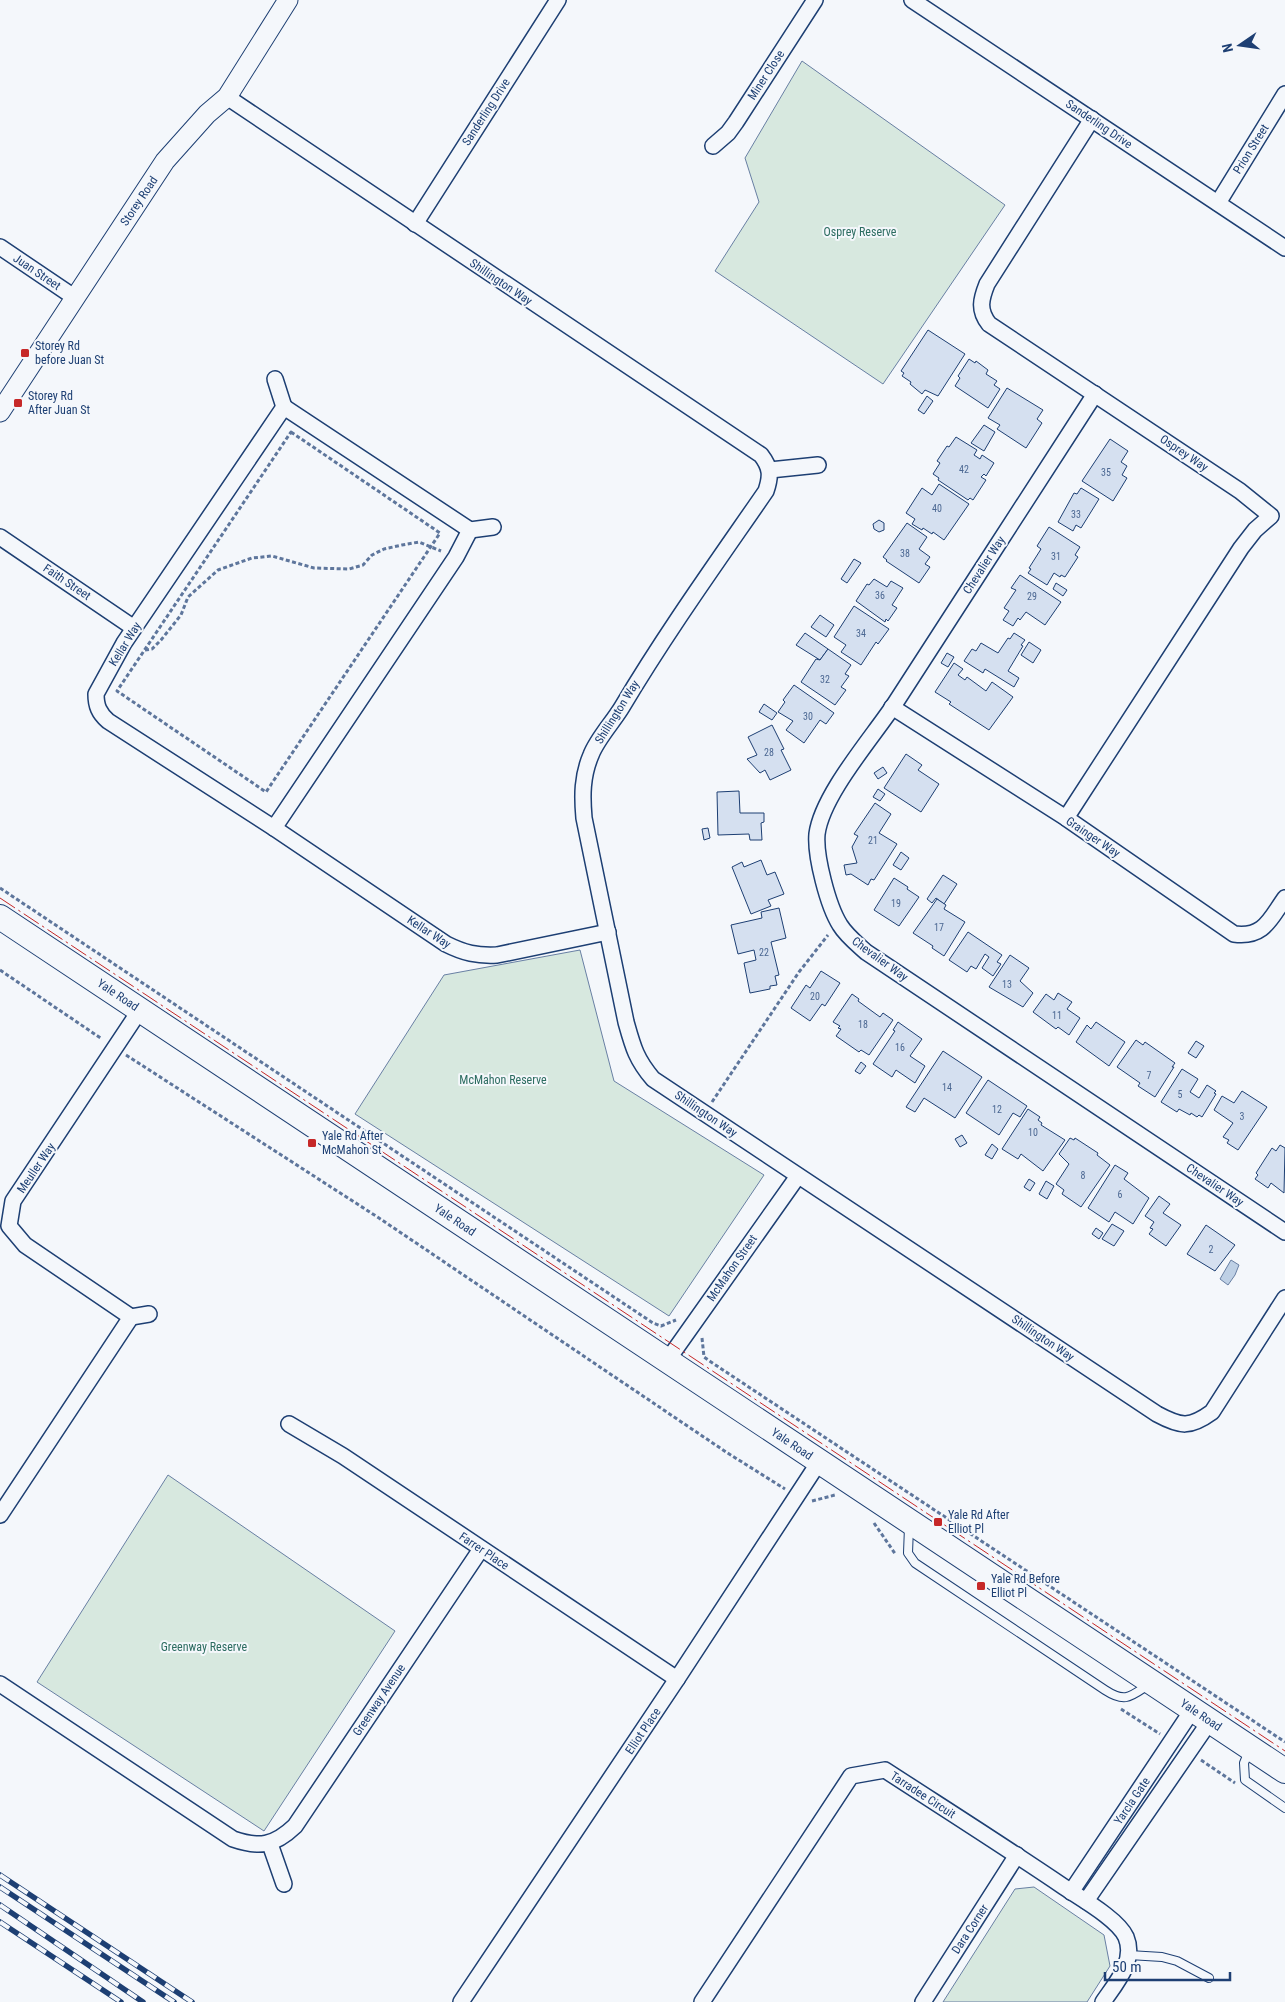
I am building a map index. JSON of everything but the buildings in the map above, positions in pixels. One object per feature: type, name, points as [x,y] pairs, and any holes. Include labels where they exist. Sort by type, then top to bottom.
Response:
[{"type":"main road","name":"Yale Road","points":[[0,916],[1285,1771]]},
{"type":"street","name":"Storey Road","points":[[0,412],[165,161],[207,114],[227,98],[288,0]]},
{"type":"street","name":"Sanderling Drive","points":[[415,224],[558,0]]},
{"type":"street","name":"Miner Close","points":[[712,146],[728,133],[736,122],[815,0]]},
{"type":"street","name":"Sanderling Drive","points":[[912,0],[1285,248]]},
{"type":"street","name":"Prion Street","points":[[1218,203],[1285,94]]},
{"type":"street","name":"Shillington Way","points":[[227,98],[761,455],[768,463],[770,470],[766,491],[639,678],[612,724],[592,752],[585,771],[582,794],[584,818],[629,1030],[633,1048],[641,1065],[653,1079],[1174,1423],[1188,1425],[1201,1420],[1212,1412],[1285,1298]]},
{"type":"street","name":"Osprey Way","points":[[1066,818],[1241,548],[1255,530],[1271,516],[1240,491],[989,324],[983,317],[981,308],[982,297],[987,284],[1092,119]]},
{"type":"street","name":"Juan Street","points":[[0,247],[74,297]]},
{"type":"street","points":[[275,379],[284,407],[470,530],[493,527]]},
{"type":"street","name":"Chevalier Way","points":[[1095,394],[824,809],[817,834],[820,863],[826,891],[840,925],[848,936],[866,952],[1285,1232]]},
{"type":"street","name":"Kellar Way","points":[[284,407],[124,643],[96,694],[96,703],[101,714],[108,721],[274,828],[446,944],[463,952],[480,956],[497,955],[608,932]]},
{"type":"street","points":[[770,470],[818,465]]},
{"type":"street","points":[[274,828],[456,557],[470,530]]},
{"type":"street","name":"Faith Street","points":[[0,536],[134,628]]},
{"type":"street","name":"Grainger Way","points":[[892,707],[1066,818],[1234,934],[1254,934],[1263,929],[1285,898]]},
{"type":"street","name":"Meuller Way","points":[[132,1317],[25,1245],[9,1226],[13,1202],[140,1010]]},
{"type":"street","name":"McMahon Street","points":[[667,1361],[798,1176]]},
{"type":"street","points":[[0,1515],[132,1317],[149,1314]]},
{"type":"street","name":"Farrer Place","points":[[289,1424],[342,1456],[677,1680]]},
{"type":"street","name":"Elliot Place","points":[[466,2000],[819,1462]]},
{"type":"street","name":"Greenway Avenue","points":[[270,1844],[284,1837],[295,1826],[482,1549]]},
{"type":"street","points":[[0,1684],[233,1839],[248,1844],[270,1844],[284,1884]]},
{"type":"street","name":"Yarcla Gate","points":[[1071,1892],[1201,1715]]},
{"type":"street","name":"Yarcla Gate","points":[[1086,1901],[1201,1715]]},
{"type":"street","name":"Tarradee Circuit","points":[[702,2002],[851,1776],[885,1770],[1086,1901],[1117,1925],[1126,1937],[1129,1955]]},
{"type":"street","name":"Dara Corner","points":[[923,2002],[1017,1855]]},
{"type":"street","points":[[1104,2002],[1124,1970],[1129,1955]]},
{"type":"lane","points":[[910,1523],[908,1553],[914,1563],[1116,1697],[1130,1696],[1152,1682]]},
{"type":"lane","points":[[1250,1748],[1244,1763],[1245,1780],[1285,1808]]},
{"type":"lane","points":[[1129,1955],[1162,1957],[1177,1961],[1209,1978]]},
{"type":"path","points":[[290,432],[440,533],[266,792],[117,691],[144,650],[290,432]]},
{"type":"path","points":[[124,643],[135,650],[152,649],[181,615],[188,597],[218,570],[252,558],[272,556],[314,568],[349,568],[363,565],[372,556],[384,549],[419,542],[456,557]]},
{"type":"path","points":[[0,888],[654,1323],[661,1326],[675,1320],[682,1320]]},
{"type":"path","points":[[705,1114],[798,972],[829,933],[840,925]]},
{"type":"path","points":[[0,970],[116,1048],[379,1218],[718,1446],[787,1490]]},
{"type":"path","points":[[700,1332],[704,1342],[704,1357],[711,1362],[1128,1636],[1285,1742]]},
{"type":"green space","name":"Osprey Reserve","points":[[802,61],[1005,205],[883,384],[715,271],[759,202],[745,158]]},
{"type":"green space","name":"McMahon Reserve","points":[[580,950],[614,1081],[764,1175],[669,1316],[355,1114],[444,975]]},
{"type":"green space","name":"Greenway Reserve","points":[[168,1475],[395,1631],[264,1831],[37,1682]]},
{"type":"green space","points":[[1034,1887],[1104,1935],[1110,1966],[1087,2002],[943,2002],[1015,1889]]},
{"type":"water","points":[[1231,1260],[1239,1265],[1228,1285],[1220,1279]]},
{"type":"railway","points":[[0,1875],[192,2002]]},
{"type":"railway","points":[[0,1887],[174,2002]]},
{"type":"railway","points":[[0,1905],[143,2002]]},
{"type":"railway","points":[[0,1922],[121,2002]]},
{"type":"power","points":[[0,898],[1285,1751]]},
{"type":"place","name":"Storey Rd before Juan St","points":[[25,353]]},
{"type":"place","name":"Storey Rd After Juan St","points":[[18,403]]},
{"type":"place","name":"Yale Rd After McMahon St","points":[[312,1143]]},
{"type":"place","name":"Yale Rd After Elliot Pl","points":[[938,1522]]},
{"type":"place","name":"Yale Rd Before Elliot Pl","points":[[981,1586]]}]
